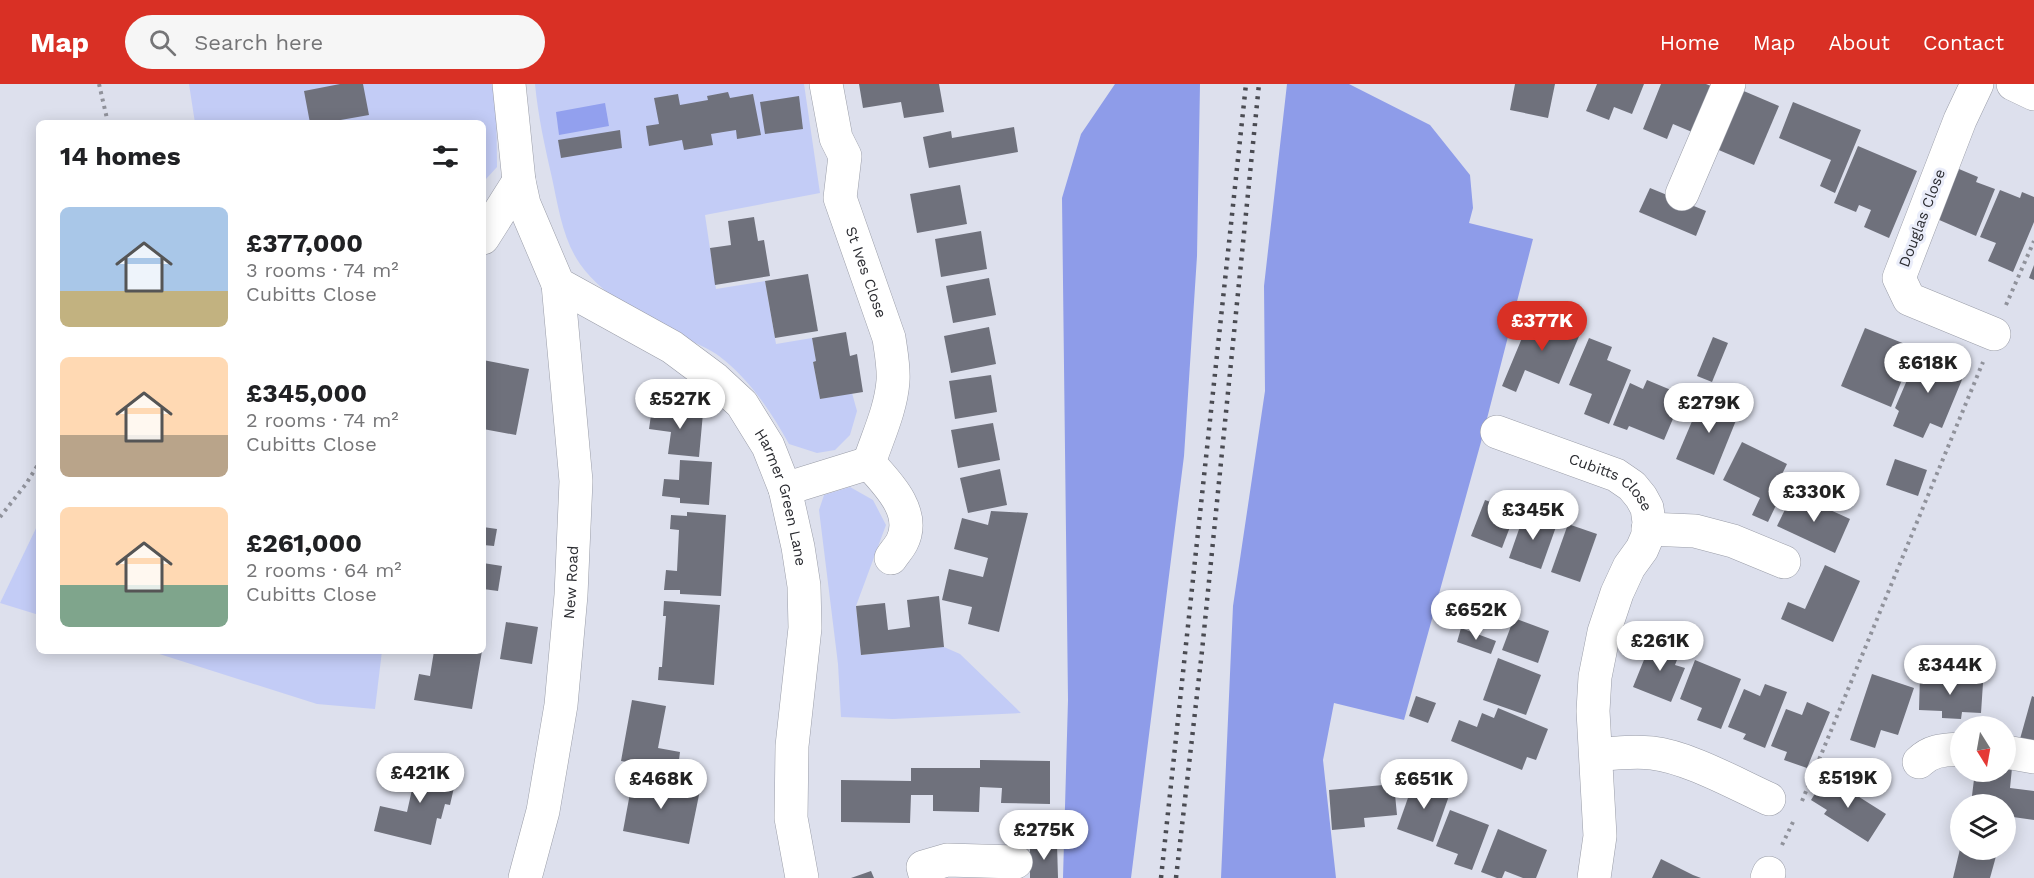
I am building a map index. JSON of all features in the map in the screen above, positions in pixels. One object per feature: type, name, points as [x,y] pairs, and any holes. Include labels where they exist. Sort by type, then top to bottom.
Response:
[{"type":"street","points":[[509,84],[519,181],[524,204],[558,284]]},
{"type":"street","name":"St Ives Close","points":[[826,84],[836,138],[845,156],[840,198],[889,338],[892,362],[893,381],[889,405],[869,463]]},
{"type":"street","points":[[1682,194],[1729,84]]},
{"type":"street","name":"Douglas Close","points":[[1977,84],[1960,120],[1899,278],[1909,299],[1994,334]]},
{"type":"street","points":[[2013,84],[2034,94]]},
{"type":"street","points":[[486,233],[519,181]]},
{"type":"street","name":"Harmer Green Lane","points":[[558,284],[672,347],[715,379],[742,404],[768,446],[785,489],[804,586],[805,628],[792,746],[791,818],[802,878]]},
{"type":"street","name":"New Road","points":[[525,878],[543,811],[561,705],[571,595],[576,481],[558,284]]},
{"type":"street","name":"Cubitts Close","points":[[1497,432],[1616,475],[1632,486],[1647,508],[1648,535],[1617,593],[1604,632],[1595,677],[1593,711],[1600,836],[1594,878]]},
{"type":"street","points":[[785,489],[869,463],[896,494],[903,510],[905,524],[903,541],[891,558]]},
{"type":"street","points":[[1648,529],[1695,531],[1733,541],[1784,562]]},
{"type":"street","points":[[1919,762],[1926,755],[1950,750]]},
{"type":"street","points":[[1597,755],[1628,751],[1655,753],[1690,764],[1787,808]]},
{"type":"street","points":[[2016,754],[2034,757]]},
{"type":"street","points":[[924,872],[947,860],[1016,862]]},
{"type":"path","points":[[99,84],[107,120]]},
{"type":"path","points":[[1768,875],[1787,808],[2034,241]]},
{"type":"path","points":[[0,517],[36,468]]},
{"type":"shaded area","points":[[189,84],[496,84],[497,167],[486,179],[486,120],[195,120]]},
{"type":"shaded area","points":[[535,84],[804,84],[820,193],[705,215],[716,289],[765,281],[776,344],[812,338],[816,361],[813,362],[820,399],[852,393],[857,411],[850,435],[835,450],[817,453],[789,444],[758,396],[730,365],[709,350],[631,309],[603,289],[580,264],[569,244],[562,222],[542,131]]},
{"type":"shaded area","points":[[1115,84],[1200,84],[1197,256],[1184,456],[1131,878],[1063,878],[1068,700],[1062,198],[1081,134]]},
{"type":"shaded area","points":[[1287,84],[1349,84],[1430,125],[1470,175],[1473,208],[1469,223],[1533,239],[1481,442],[1404,720],[1334,703],[1323,760],[1336,878],[1221,878],[1233,606],[1265,391],[1264,286]]},
{"type":"shaded area","points":[[605,103],[609,126],[559,135],[556,112]]},
{"type":"shaded area","points":[[850,487],[873,500],[886,525],[856,606],[861,655],[944,647],[960,654],[1021,713],[893,719],[841,717],[838,664],[819,510],[824,495]]},
{"type":"shaded area","points":[[36,528],[36,614],[0,603]]},
{"type":"shaded area","points":[[159,654],[382,654],[375,709],[317,704]]},
{"type":"building","points":[[340,84],[363,84],[369,115],[341,120],[309,120],[304,91]]},
{"type":"building","points":[[859,84],[939,84],[944,112],[904,118],[901,102],[863,108]]},
{"type":"building","points":[[1515,84],[1555,84],[1548,118],[1510,110]]},
{"type":"building","points":[[1597,84],[1644,84],[1632,114],[1614,107],[1609,120],[1586,111]]},
{"type":"building","points":[[1661,84],[1711,86],[1692,132],[1673,124],[1667,139],[1643,129]]},
{"type":"building","points":[[1739,89],[1779,106],[1754,165],[1714,148]]},
{"type":"building","points":[[728,92],[730,98],[753,94],[761,135],[737,139],[736,130],[711,134],[713,145],[684,150],[682,140],[649,146],[646,126],[659,124],[654,98],[678,94],[680,105],[708,100],[707,96]]},
{"type":"building","points":[[799,96],[803,129],[765,134],[760,102]]},
{"type":"building","points":[[1793,102],[1861,130],[1835,193],[1820,186],[1831,160],[1779,138]]},
{"type":"building","points":[[1014,127],[1018,152],[929,168],[923,137],[951,131],[952,138]]},
{"type":"building","points":[[620,130],[622,148],[561,158],[558,140]]},
{"type":"building","points":[[1858,146],[1917,171],[1889,238],[1864,227],[1871,210],[1859,205],[1856,212],[1834,203]]},
{"type":"building","points":[[1959,169],[1978,177],[1976,182],[1995,189],[1976,236],[1937,219]]},
{"type":"building","points":[[960,185],[967,224],[917,233],[910,194]]},
{"type":"building","points":[[1650,188],[1706,211],[1696,236],[1639,212]]},
{"type":"building","points":[[2000,190],[2020,198],[2022,192],[2034,197],[2034,222],[2013,272],[1988,261],[1996,243],[1980,237]]},
{"type":"building","points":[[754,217],[758,241],[764,240],[770,276],[715,285],[710,248],[731,245],[728,221]]},
{"type":"building","points":[[981,231],[987,269],[941,277],[935,239]]},
{"type":"building","points":[[2034,265],[2034,280],[2029,278]]},
{"type":"building","points":[[808,274],[818,331],[775,338],[765,281]]},
{"type":"building","points":[[989,278],[996,315],[953,323],[946,286]]},
{"type":"building","points":[[1532,314],[1580,334],[1559,384],[1525,370],[1516,392],[1502,386]]},
{"type":"building","points":[[989,327],[996,364],[951,373],[944,336]]},
{"type":"building","points":[[1865,328],[1915,348],[1891,407],[1841,386]]},
{"type":"building","points":[[846,332],[850,356],[857,354],[863,392],[820,399],[813,362],[816,361],[812,338]]},
{"type":"building","points":[[1713,337],[1728,343],[1712,382],[1697,376]]},
{"type":"building","points":[[1589,338],[1612,347],[1607,360],[1631,370],[1609,424],[1584,414],[1592,394],[1569,385]]},
{"type":"building","points":[[1920,350],[1966,370],[1942,428],[1930,423],[1923,438],[1893,426],[1899,411],[1895,408]]},
{"type":"building","points":[[486,361],[529,369],[516,435],[486,430]]},
{"type":"building","points":[[991,375],[997,412],[955,419],[949,381]]},
{"type":"building","points":[[1647,380],[1683,395],[1664,440],[1629,426],[1627,430],[1613,425],[1630,383],[1643,389]]},
{"type":"building","points":[[1704,393],[1741,408],[1714,475],[1676,459]]},
{"type":"building","points":[[652,408],[703,413],[699,457],[668,454],[671,432],[649,429]]},
{"type":"building","points":[[993,423],[1000,460],[958,468],[951,430]]},
{"type":"building","points":[[1742,442],[1787,464],[1772,495],[1779,499],[1768,522],[1752,515],[1760,498],[1723,480]]},
{"type":"building","points":[[1895,459],[1927,470],[1918,496],[1886,485]]},
{"type":"building","points":[[680,460],[712,462],[709,505],[680,503],[680,498],[662,496],[664,479],[679,480]]},
{"type":"building","points":[[1000,469],[1007,505],[968,513],[960,478]]},
{"type":"building","points":[[1793,493],[1850,519],[1835,553],[1777,526]]},
{"type":"building","points":[[1485,500],[1516,511],[1502,548],[1471,536]]},
{"type":"building","points":[[991,511],[1028,513],[999,632],[968,624],[972,607],[942,600],[949,569],[983,577],[988,558],[954,549],[962,518],[988,525]]},
{"type":"building","points":[[687,512],[726,515],[721,596],[680,594],[680,590],[664,590],[666,570],[677,571],[679,530],[670,529],[671,515],[687,516]]},
{"type":"building","points":[[1525,512],[1557,524],[1541,569],[1509,558]]},
{"type":"building","points":[[1568,524],[1597,534],[1580,582],[1551,572]]},
{"type":"building","points":[[486,527],[497,529],[494,546],[486,545]]},
{"type":"building","points":[[486,563],[502,566],[498,591],[486,589]]},
{"type":"building","points":[[1825,565],[1860,581],[1833,642],[1781,619],[1788,602],[1805,609]]},
{"type":"building","points":[[939,596],[944,647],[861,655],[856,606],[885,603],[888,630],[910,627],[907,600]]},
{"type":"building","points":[[664,601],[720,605],[714,685],[658,680],[659,667],[662,667],[666,616],[663,616]]},
{"type":"building","points":[[1514,618],[1549,631],[1538,663],[1502,650]]},
{"type":"building","points":[[506,622],[538,627],[532,664],[500,659]]},
{"type":"building","points":[[1461,628],[1496,641],[1491,654],[1457,642]]},
{"type":"building","points":[[1652,640],[1680,652],[1675,665],[1685,668],[1671,702],[1633,687]]},
{"type":"building","points":[[434,654],[481,654],[472,709],[414,700],[419,674],[430,676]]},
{"type":"building","points":[[1498,658],[1541,675],[1526,715],[1483,700]]},
{"type":"building","points":[[1695,660],[1741,679],[1721,729],[1697,720],[1702,708],[1680,699]]},
{"type":"building","points":[[1872,674],[1914,688],[1898,735],[1881,730],[1875,748],[1850,740]]},
{"type":"building","points":[[1920,674],[1962,676],[1961,682],[1983,683],[1981,713],[1962,712],[1961,716],[1950,716],[1950,718],[1942,718],[1942,711],[1919,710]]},
{"type":"building","points":[[1765,684],[1787,692],[1765,748],[1743,739],[1746,734],[1728,727],[1744,689],[1760,696]]},
{"type":"building","points":[[1416,696],[1436,703],[1428,723],[1409,716]]},
{"type":"building","points":[[2032,696],[2034,697],[2034,743],[2020,739]]},
{"type":"building","points":[[632,700],[666,706],[658,748],[680,752],[678,768],[621,761]]},
{"type":"building","points":[[1807,702],[1830,712],[1807,768],[1784,760],[1787,752],[1771,746],[1786,709],[1802,715]]},
{"type":"building","points":[[1498,708],[1548,729],[1536,760],[1527,757],[1522,770],[1451,741],[1459,720],[1477,727],[1482,713],[1494,718]]},
{"type":"building","points":[[419,758],[454,766],[450,782],[455,783],[450,805],[445,804],[441,819],[437,818],[431,845],[374,831],[380,806],[407,812]]},
{"type":"building","points":[[980,760],[1050,761],[1050,804],[1001,803],[1002,788],[980,787],[979,812],[933,811],[933,795],[911,795],[910,823],[841,822],[841,780],[911,781],[911,768],[980,768]]},
{"type":"building","points":[[1826,776],[1886,814],[1868,842],[1824,814],[1827,810],[1811,800]]},
{"type":"building","points":[[633,777],[700,790],[689,844],[623,831]]},
{"type":"building","points":[[1415,778],[1451,790],[1433,842],[1397,829]]},
{"type":"building","points":[[1974,782],[2011,782],[2010,788],[2034,791],[2034,820],[2016,817],[2016,794],[1972,794]]},
{"type":"building","points":[[1394,784],[1397,815],[1364,818],[1365,827],[1332,830],[1329,790]]},
{"type":"building","points":[[1450,810],[1489,825],[1472,870],[1454,864],[1458,854],[1436,846]]},
{"type":"building","points":[[1498,829],[1547,850],[1536,878],[1523,878],[1505,871],[1502,878],[1497,878],[1481,872]]},
{"type":"building","points":[[1057,844],[1058,878],[1030,878],[1030,845]]},
{"type":"building","points":[[1661,859],[1693,875],[1701,878],[1652,878]]},
{"type":"building","points":[[1957,860],[1995,860],[1990,878],[1953,878]]},
{"type":"building","points":[[871,871],[874,878],[851,878]]},
{"type":"railway","points":[[1161,878],[1246,84]]},
{"type":"railway","points":[[1176,878],[1202,651],[1259,84]]}]
